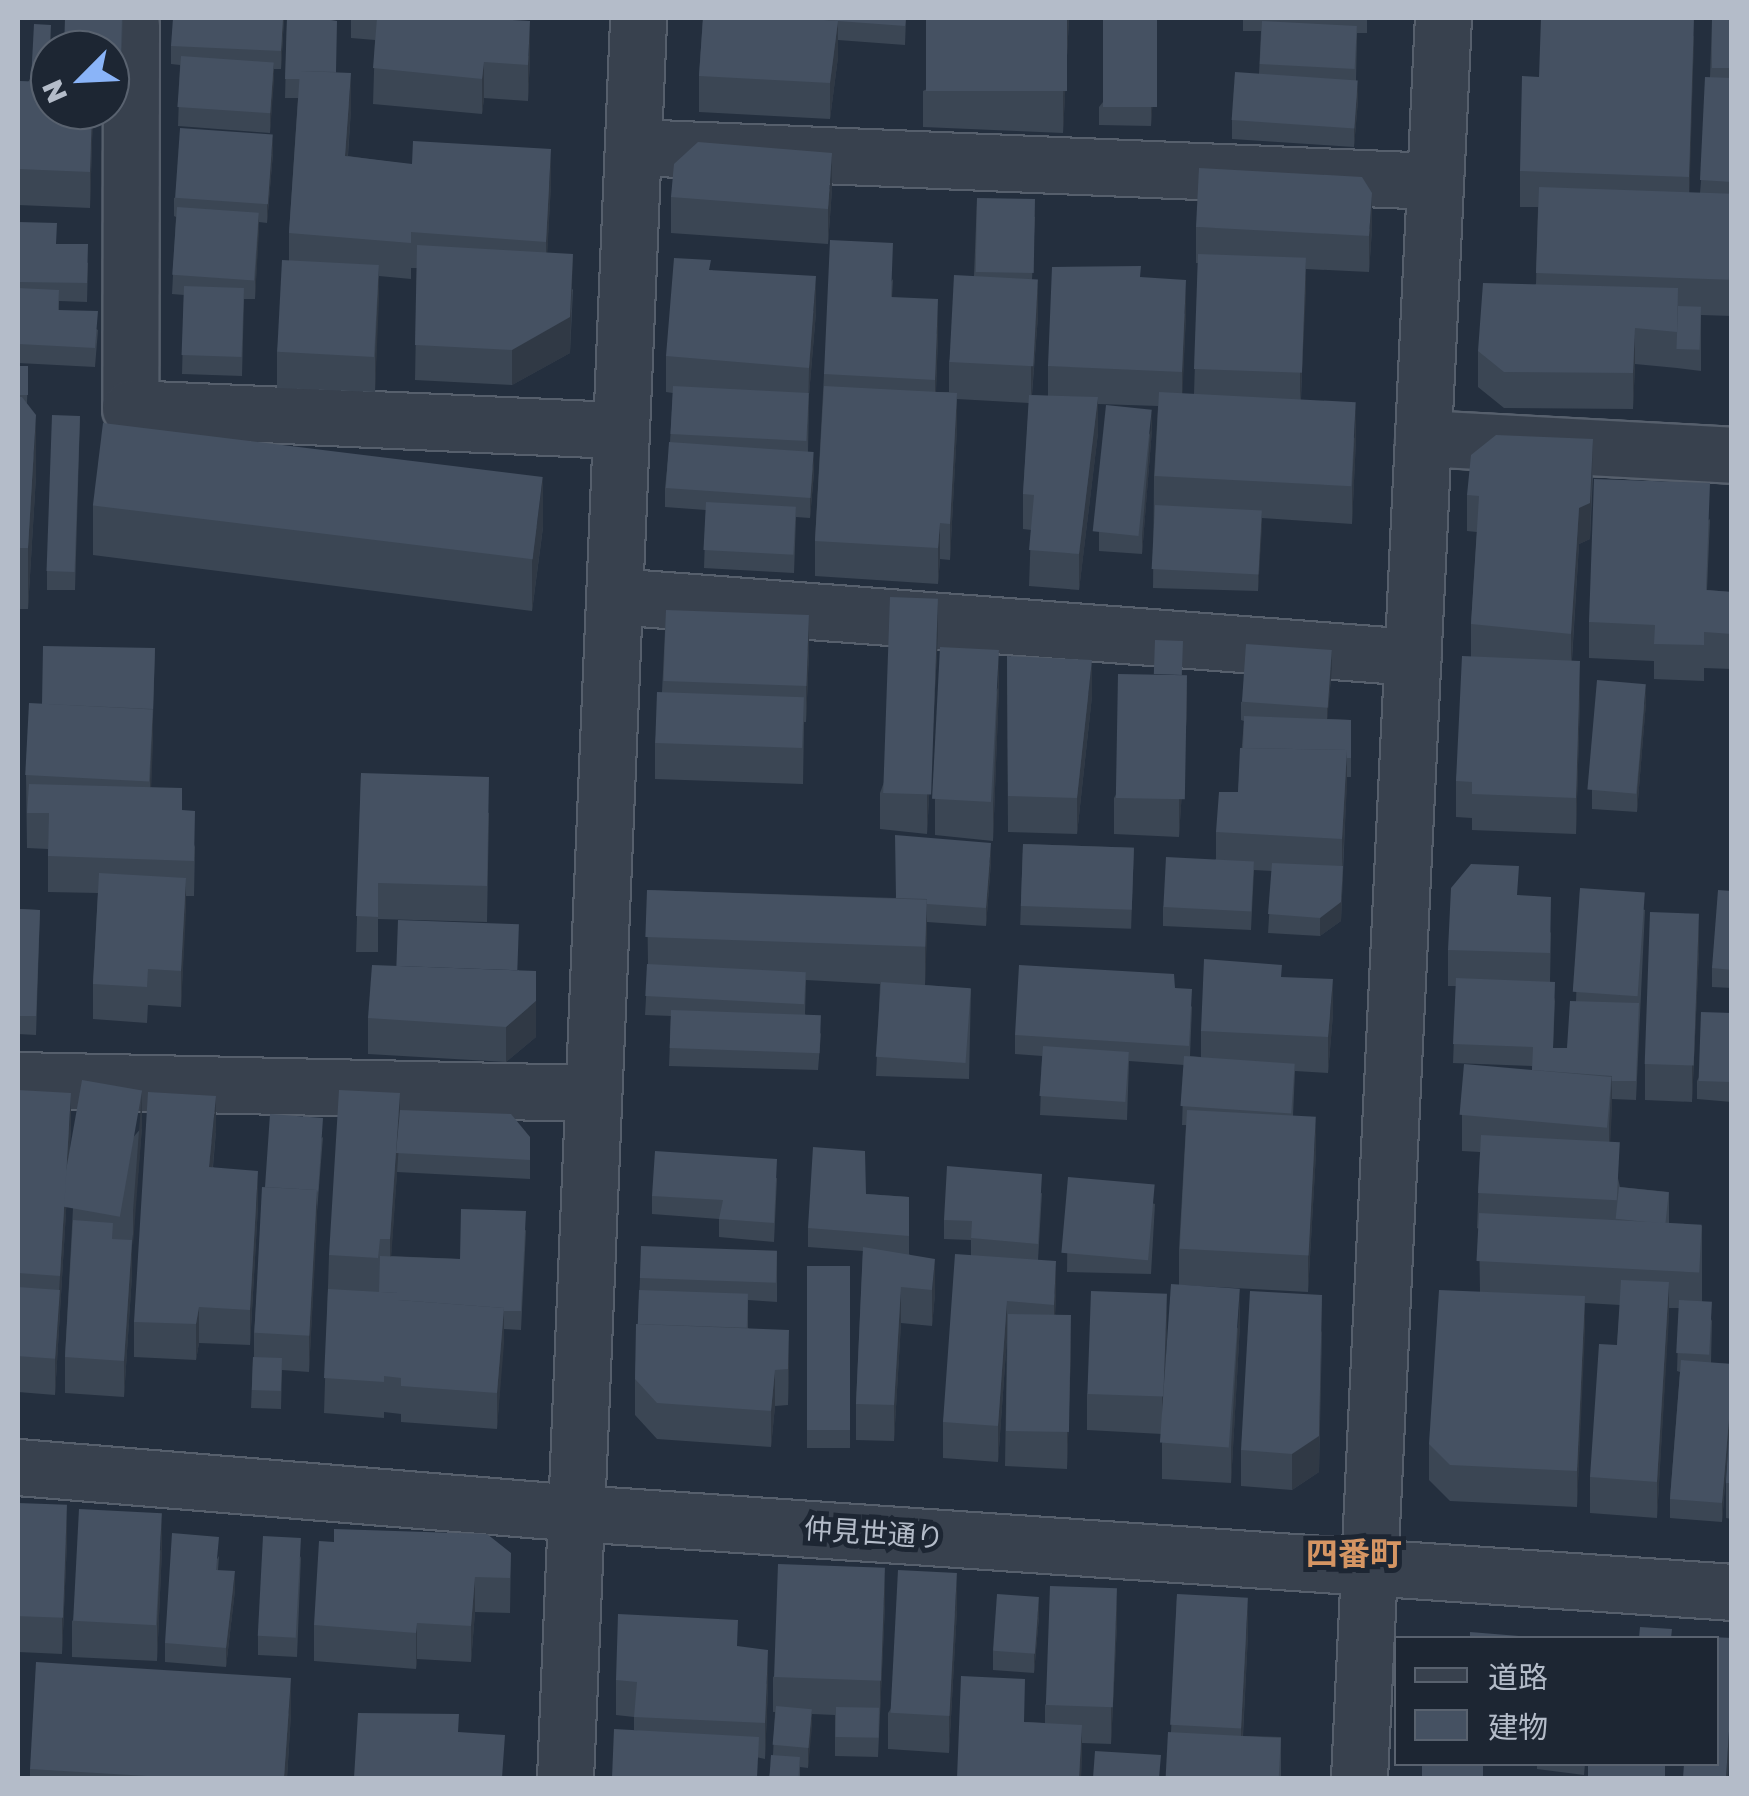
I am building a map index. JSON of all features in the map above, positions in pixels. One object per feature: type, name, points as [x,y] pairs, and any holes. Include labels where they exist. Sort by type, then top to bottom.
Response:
[{"type":"street","points":[[564,1778],[638,18]]},
{"type":"street","points":[[1359,1778],[1443,18]]},
{"type":"street","points":[[131,24],[130,408],[621,430]]},
{"type":"street","points":[[633,147],[1435,180]]},
{"type":"street","points":[[1423,438],[1732,455]]},
{"type":"street","points":[[614,596],[1413,657]]},
{"type":"street","points":[[18,1080],[594,1093]]},
{"type":"street","name":"仲見世通り","points":[[18,1467],[576,1513],[1732,1592]]},
{"type":"building","points":[[65,18],[122,18],[122,30],[65,30]]},
{"type":"building","points":[[173,18],[283,18],[281,51],[171,46]]},
{"type":"building","points":[[287,18],[337,21],[336,72],[300,71],[300,79],[285,79]]},
{"type":"building","points":[[377,18],[530,21],[528,65],[484,62],[482,79],[373,68]]},
{"type":"building","points":[[703,18],[838,21],[830,83],[699,76]]},
{"type":"building","points":[[818,18],[906,18],[905,26]]},
{"type":"building","points":[[926,18],[1067,18],[1067,91],[926,91]]},
{"type":"building","points":[[1103,18],[1157,18],[1157,107],[1103,107]]},
{"type":"building","points":[[1541,18],[1694,18],[1689,177],[1520,171],[1522,76],[1539,77]]},
{"type":"building","points":[[1712,18],[1732,18],[1732,68],[1712,68]]},
{"type":"building","points":[[1262,21],[1357,26],[1355,69],[1260,64]]},
{"type":"building","points":[[34,24],[51,25],[51,30],[34,30]]},
{"type":"building","points":[[181,56],[274,62],[270,113],[177,107]]},
{"type":"building","points":[[300,71],[351,73],[345,156],[412,164],[413,141],[551,149],[546,242],[411,232],[411,243],[289,233]]},
{"type":"building","points":[[1235,72],[1358,81],[1354,128],[1232,120]]},
{"type":"building","points":[[1705,77],[1732,78],[1732,182],[1700,180]]},
{"type":"building","points":[[18,81],[30,81],[30,130],[91,130],[90,172],[18,169]]},
{"type":"building","points":[[180,128],[273,134],[268,204],[175,198]]},
{"type":"building","points":[[698,142],[832,153],[828,209],[671,197],[674,164]]},
{"type":"building","points":[[1199,168],[1362,177],[1372,193],[1369,236],[1196,227]]},
{"type":"building","points":[[1539,187],[1732,194],[1729,280],[1536,273]]},
{"type":"building","points":[[977,198],[1035,199],[1034,273],[976,272]]},
{"type":"building","points":[[177,207],[259,213],[254,281],[172,275]]},
{"type":"building","points":[[18,222],[57,223],[56,244],[88,244],[87,283],[18,282]]},
{"type":"building","points":[[830,240],[893,243],[891,297],[938,299],[935,380],[824,374]]},
{"type":"building","points":[[417,245],[573,254],[570,317],[512,350],[415,345]]},
{"type":"building","points":[[1198,254],[1306,258],[1302,373],[1194,369]]},
{"type":"building","points":[[674,258],[711,260],[709,270],[816,276],[809,368],[666,356]]},
{"type":"building","points":[[282,260],[379,265],[374,357],[277,352]]},
{"type":"building","points":[[1141,266],[1140,277],[1186,280],[1182,372],[1048,366],[1052,267]]},
{"type":"building","points":[[954,275],[1038,279],[1033,366],[949,362]]},
{"type":"building","points":[[1483,283],[1678,288],[1677,332],[1635,328],[1633,373],[1504,372],[1478,351]]},
{"type":"building","points":[[184,286],[244,288],[242,357],[182,355]]},
{"type":"building","points":[[18,288],[59,290],[58,310],[98,311],[95,348],[18,344]]},
{"type":"building","points":[[1678,306],[1701,307],[1699,350],[1676,349]]},
{"type":"building","points":[[18,366],[28,366],[28,395],[18,395]]},
{"type":"building","points":[[673,386],[809,393],[806,441],[670,434]]},
{"type":"building","points":[[824,386],[957,393],[950,524],[940,523],[938,548],[815,541]]},
{"type":"building","points":[[1159,392],[1356,402],[1351,486],[1155,476]]},
{"type":"building","points":[[1029,395],[1098,397],[1079,554],[1029,550],[1034,495],[1023,494]]},
{"type":"building","points":[[18,397],[36,415],[28,548],[18,548]]},
{"type":"building","points":[[1106,405],[1152,410],[1138,536],[1093,531]]},
{"type":"building","points":[[52,415],[80,416],[75,572],[47,571]]},
{"type":"building","points":[[103,423],[543,477],[533,559],[93,505]]},
{"type":"building","points":[[1496,435],[1593,439],[1590,503],[1579,508],[1571,634],[1471,624],[1479,496],[1467,495],[1471,455]]},
{"type":"building","points":[[669,442],[814,452],[810,498],[666,488]]},
{"type":"building","points":[[1594,479],[1710,483],[1706,590],[1732,592],[1732,634],[1704,632],[1704,645],[1654,644],[1655,625],[1589,622]]},
{"type":"building","points":[[706,502],[796,507],[793,555],[703,550]]},
{"type":"building","points":[[1155,505],[1262,511],[1259,575],[1152,569]]},
{"type":"building","points":[[890,597],[938,599],[931,795],[883,793]]},
{"type":"building","points":[[666,610],[809,615],[806,686],[664,681]]},
{"type":"building","points":[[1155,640],[1183,641],[1182,675],[1154,674]]},
{"type":"building","points":[[1246,644],[1332,650],[1328,708],[1242,702]]},
{"type":"building","points":[[43,646],[155,648],[153,710],[42,704]]},
{"type":"building","points":[[940,647],[999,650],[991,802],[932,799]]},
{"type":"building","points":[[1007,656],[1092,660],[1077,798],[1008,796]]},
{"type":"building","points":[[1462,656],[1580,661],[1576,798],[1472,794],[1472,782],[1456,781]]},
{"type":"building","points":[[1118,674],[1187,675],[1185,799],[1116,798]]},
{"type":"building","points":[[1597,680],[1646,684],[1636,794],[1587,790]]},
{"type":"building","points":[[657,692],[804,697],[802,748],[655,743]]},
{"type":"building","points":[[29,703],[153,709],[149,781],[25,775]]},
{"type":"building","points":[[1244,716],[1351,720],[1351,758],[1347,758],[1347,750],[1243,748]]},
{"type":"building","points":[[1240,748],[1347,750],[1342,839],[1216,832],[1219,792],[1238,792]]},
{"type":"building","points":[[361,773],[489,777],[487,886],[378,883],[378,917],[356,916]]},
{"type":"building","points":[[29,784],[182,788],[182,810],[195,811],[194,861],[48,856],[49,813],[27,813]]},
{"type":"building","points":[[895,835],[991,843],[986,908],[896,898]]},
{"type":"building","points":[[1023,844],[1134,848],[1132,910],[1021,906]]},
{"type":"building","points":[[1166,857],[1254,862],[1251,912],[1163,907]]},
{"type":"building","points":[[1272,863],[1343,866],[1341,902],[1320,918],[1268,914]]},
{"type":"building","points":[[1471,864],[1519,866],[1517,895],[1551,897],[1550,953],[1448,950],[1451,888]]},
{"type":"building","points":[[99,873],[186,878],[181,971],[148,969],[147,987],[93,984]]},
{"type":"building","points":[[1580,888],[1645,893],[1638,996],[1573,992]]},
{"type":"building","points":[[647,890],[927,900],[925,947],[645,937]]},
{"type":"building","points":[[1718,890],[1732,891],[1732,970],[1712,968]]},
{"type":"building","points":[[18,909],[40,910],[36,1016],[18,1016]]},
{"type":"building","points":[[1650,912],[1699,914],[1694,1066],[1645,1064]]},
{"type":"building","points":[[398,920],[519,924],[517,970],[396,966]]},
{"type":"building","points":[[1204,959],[1282,965],[1281,977],[1333,979],[1328,1037],[1201,1031]]},
{"type":"building","points":[[647,964],[806,972],[804,1004],[645,996]]},
{"type":"building","points":[[372,965],[536,971],[536,1001],[506,1027],[368,1018]]},
{"type":"building","points":[[1019,965],[1174,974],[1175,988],[1192,989],[1189,1046],[1015,1035]]},
{"type":"building","points":[[1456,978],[1555,982],[1553,1048],[1567,1048],[1570,1001],[1639,1003],[1636,1081],[1532,1070],[1533,1047],[1453,1044]]},
{"type":"building","points":[[881,982],[971,988],[966,1063],[876,1057]]},
{"type":"building","points":[[671,1010],[821,1015],[820,1053],[670,1048]]},
{"type":"building","points":[[1701,1012],[1732,1013],[1730,1082],[1699,1081]]},
{"type":"building","points":[[1043,1046],[1129,1052],[1125,1102],[1040,1096]]},
{"type":"building","points":[[1184,1056],[1295,1064],[1291,1114],[1181,1106]]},
{"type":"building","points":[[1464,1064],[1611,1077],[1607,1128],[1460,1115]]},
{"type":"building","points":[[82,1080],[142,1091],[120,1217],[60,1206]]},
{"type":"building","points":[[18,1090],[71,1093],[60,1276],[18,1273]]},
{"type":"building","points":[[339,1090],[400,1093],[390,1239],[380,1239],[378,1258],[329,1255]]},
{"type":"building","points":[[148,1092],[216,1096],[209,1167],[258,1171],[250,1310],[199,1307],[196,1324],[134,1322]]},
{"type":"building","points":[[400,1110],[511,1114],[530,1137],[530,1160],[396,1153]]},
{"type":"building","points":[[1187,1110],[1316,1117],[1309,1256],[1180,1249]]},
{"type":"building","points":[[270,1114],[323,1118],[318,1193],[265,1187]]},
{"type":"building","points":[[1481,1135],[1620,1142],[1617,1200],[1478,1193]]},
{"type":"building","points":[[813,1147],[865,1151],[866,1194],[909,1197],[909,1236],[808,1228]]},
{"type":"building","points":[[655,1151],[777,1159],[774,1223],[719,1219],[723,1200],[652,1196]]},
{"type":"building","points":[[947,1166],[1042,1174],[1038,1244],[971,1238],[972,1221],[944,1220]]},
{"type":"building","points":[[1068,1177],[1155,1185],[1148,1260],[1061,1253]]},
{"type":"building","points":[[262,1187],[317,1190],[309,1336],[254,1333]]},
{"type":"building","points":[[1619,1187],[1669,1192],[1665,1224],[1616,1219]]},
{"type":"building","points":[[461,1209],[526,1211],[521,1311],[398,1300],[398,1293],[379,1292],[380,1256],[460,1259]]},
{"type":"building","points":[[1479,1213],[1702,1225],[1699,1273],[1476,1261]]},
{"type":"building","points":[[73,1220],[113,1223],[112,1239],[132,1240],[124,1361],[65,1357]]},
{"type":"building","points":[[641,1246],[777,1251],[776,1283],[640,1278]]},
{"type":"building","points":[[863,1247],[935,1259],[932,1290],[901,1287],[894,1405],[856,1404]]},
{"type":"building","points":[[955,1254],[1056,1261],[1054,1305],[1007,1301],[998,1426],[943,1422]]},
{"type":"building","points":[[807,1266],[850,1266],[850,1430],[807,1430]]},
{"type":"building","points":[[1621,1280],[1669,1282],[1657,1482],[1590,1477],[1599,1344],[1617,1345]]},
{"type":"building","points":[[1171,1284],[1240,1289],[1229,1447],[1160,1443]]},
{"type":"building","points":[[18,1287],[60,1290],[55,1359],[18,1356]]},
{"type":"building","points":[[328,1289],[398,1293],[398,1300],[504,1308],[497,1393],[401,1386],[401,1378],[384,1376],[384,1382],[324,1378]]},
{"type":"building","points":[[639,1290],[748,1294],[747,1328],[638,1324]]},
{"type":"building","points":[[1439,1290],[1585,1296],[1577,1471],[1450,1465],[1429,1444]]},
{"type":"building","points":[[1091,1291],[1167,1294],[1163,1397],[1087,1394]]},
{"type":"building","points":[[1250,1291],[1322,1295],[1319,1436],[1292,1454],[1241,1450]]},
{"type":"building","points":[[1679,1300],[1712,1302],[1709,1355],[1676,1353]]},
{"type":"building","points":[[1008,1314],[1071,1315],[1069,1432],[1006,1431]]},
{"type":"building","points":[[636,1324],[789,1330],[788,1369],[775,1370],[771,1411],[657,1403],[635,1379]]},
{"type":"building","points":[[253,1357],[282,1358],[281,1391],[252,1390]]},
{"type":"building","points":[[1681,1360],[1732,1364],[1722,1503],[1670,1499]]},
{"type":"building","points":[[1731,1405],[1732,1483],[1726,1483]]},
{"type":"building","points":[[18,1503],[67,1505],[63,1618],[18,1616]]},
{"type":"building","points":[[79,1509],[162,1513],[156,1625],[73,1621]]},
{"type":"building","points":[[334,1529],[487,1534],[511,1553],[510,1578],[475,1577],[471,1626],[417,1623],[416,1633],[314,1625],[319,1541],[334,1542]]},
{"type":"building","points":[[172,1533],[219,1537],[216,1570],[235,1571],[226,1648],[165,1643]]},
{"type":"building","points":[[263,1536],[301,1538],[296,1638],[258,1636]]},
{"type":"building","points":[[778,1564],[885,1568],[881,1681],[774,1677]]},
{"type":"building","points":[[898,1570],[957,1573],[949,1716],[891,1713]]},
{"type":"building","points":[[1050,1586],[1117,1588],[1113,1707],[1046,1705]]},
{"type":"building","points":[[997,1594],[1039,1597],[1035,1654],[993,1651]]},
{"type":"building","points":[[1177,1594],[1248,1598],[1241,1729],[1170,1725]]},
{"type":"building","points":[[618,1614],[738,1620],[737,1646],[768,1650],[765,1723],[634,1717],[637,1682],[616,1680]]},
{"type":"building","points":[[1640,1627],[1672,1629],[1671,1636],[1639,1636]]},
{"type":"building","points":[[1470,1632],[1519,1636],[1470,1636]]},
{"type":"building","points":[[1719,1637],[1732,1638],[1726,1778],[1683,1778],[1684,1766],[1719,1766]]},
{"type":"building","points":[[36,1662],[291,1678],[284,1778],[180,1778],[30,1769]]},
{"type":"building","points":[[961,1676],[1025,1679],[1024,1722],[1082,1725],[1079,1778],[957,1778]]},
{"type":"building","points":[[776,1706],[812,1709],[808,1748],[773,1745]]},
{"type":"building","points":[[836,1707],[879,1708],[878,1738],[835,1737]]},
{"type":"building","points":[[358,1713],[459,1714],[458,1732],[505,1735],[502,1778],[354,1778]]},
{"type":"building","points":[[614,1729],[759,1737],[757,1778],[612,1778]]},
{"type":"building","points":[[1168,1732],[1281,1738],[1279,1778],[1166,1778]]},
{"type":"building","points":[[1095,1751],[1161,1755],[1159,1778],[1093,1778]]},
{"type":"building","points":[[771,1755],[800,1757],[798,1778],[769,1778]]},
{"type":"building","points":[[1422,1766],[1483,1766],[1483,1778],[1422,1778]]},
{"type":"building","points":[[1588,1766],[1665,1766],[1665,1778],[1588,1778]]},
{"type":"district","name":"四番町","points":[[1354,1553]]}]
